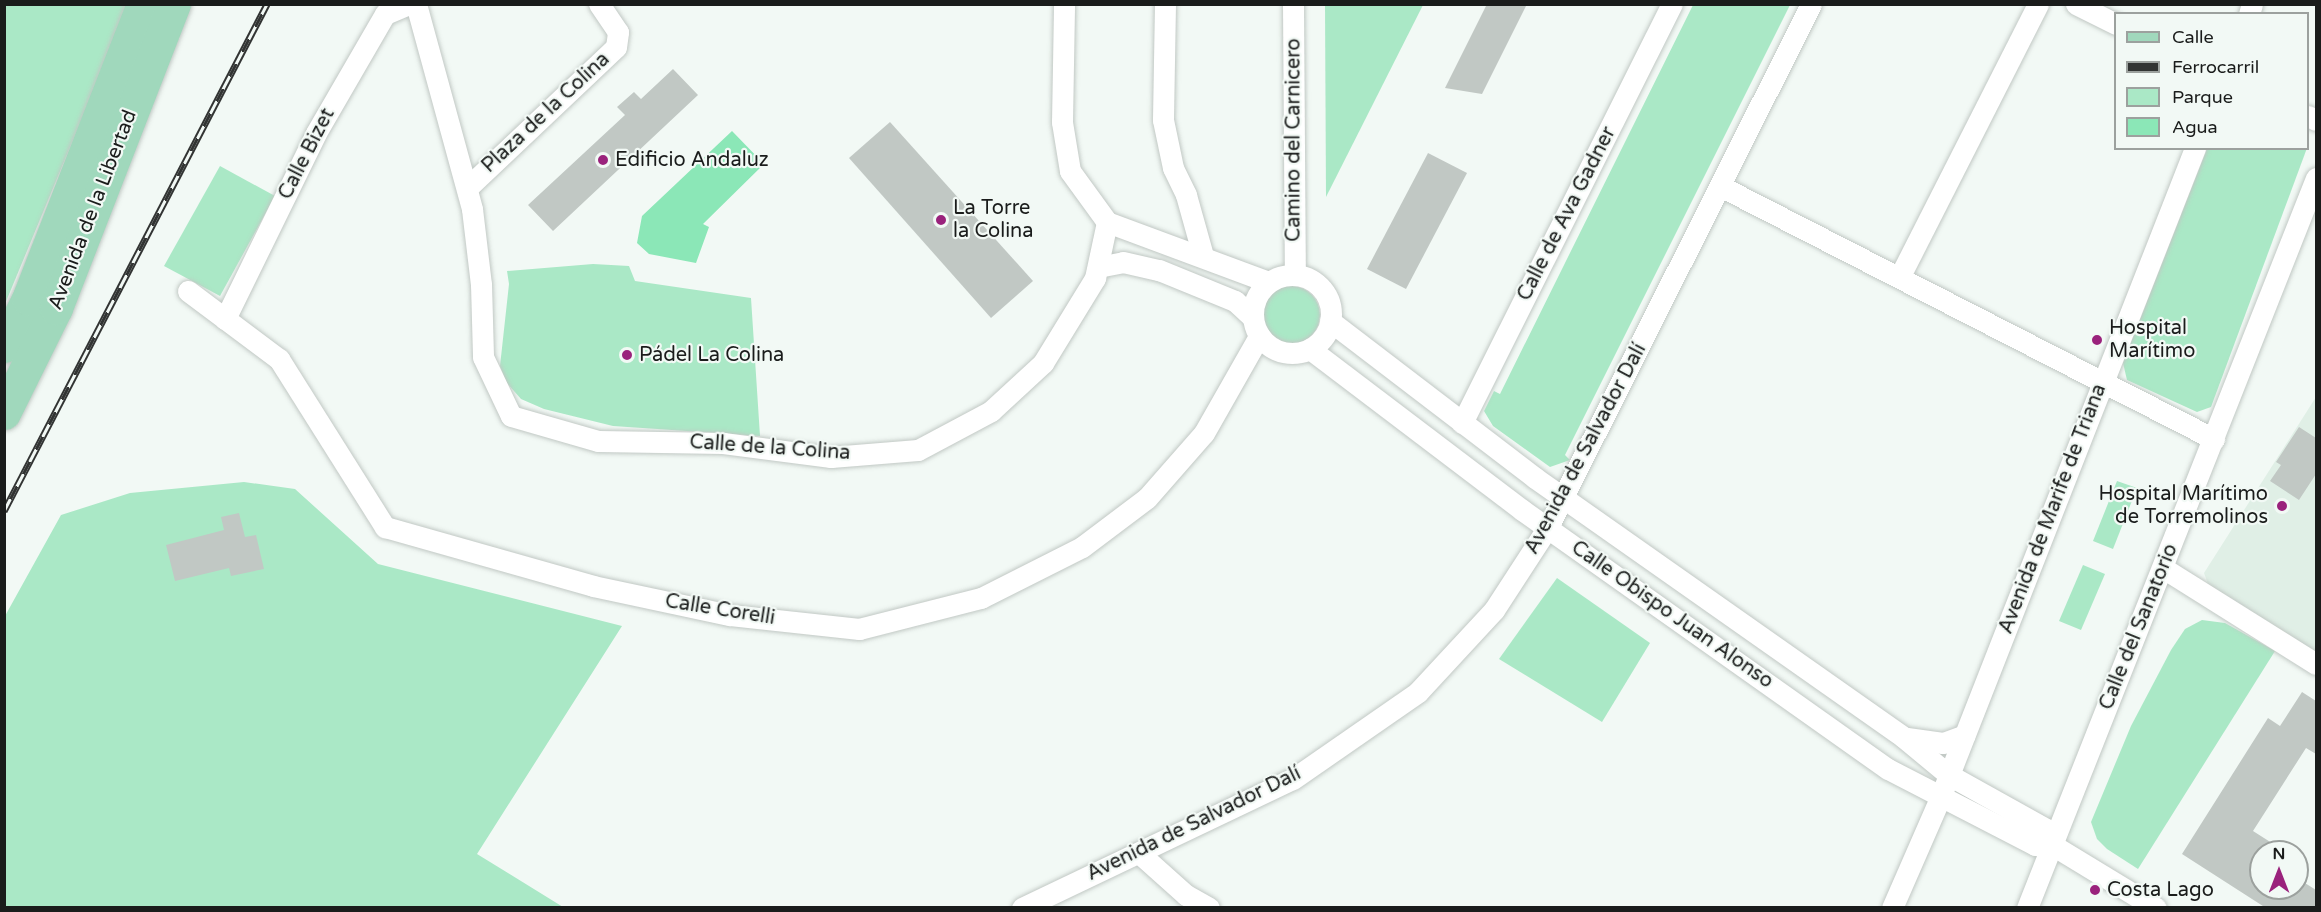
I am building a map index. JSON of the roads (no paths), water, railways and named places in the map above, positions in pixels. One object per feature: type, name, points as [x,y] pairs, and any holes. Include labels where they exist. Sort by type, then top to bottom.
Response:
[{"type":"main road","name":"Avenida de la Libertad","points":[[4,346],[28,299],[143,4]]},
{"type":"main road","name":"Avenida de la Libertad","points":[[4,413],[56,308],[174,4]]},
{"type":"street","name":"Calle Bizet","points":[[225,319],[316,133],[385,14],[408,4]]},
{"type":"street","name":"Calle de la Colina","points":[[416,4],[467,188],[481,284],[483,357],[511,416],[598,441],[723,443],[831,457],[918,450],[991,411],[1043,363],[1098,267],[1107,222]]},
{"type":"street","name":"Plaza de la Colina","points":[[467,188],[616,47],[618,32],[599,4]]},
{"type":"street","points":[[1064,4],[1062,122],[1070,171],[1107,222],[1268,282],[1295,275],[1308,279],[1323,291],[1330,308],[1330,321],[1320,342],[1310,349],[1278,351],[1235,301],[1159,270],[1123,262],[1098,267]]},
{"type":"street","points":[[1164,4],[1163,120],[1173,168],[1186,195],[1203,256]]},
{"type":"street","name":"Camino del Carnicero","points":[[1293,4],[1295,275]]},
{"type":"street","name":"Calle de Ava Gadner","points":[[1462,423],[1672,4]]},
{"type":"street","name":"Avenida de Salvador Dalí","points":[[1022,908],[1293,779],[1418,692],[1494,610],[1548,527],[1722,187],[1810,4]]},
{"type":"street","points":[[1900,276],[2038,4]]},
{"type":"street","points":[[2076,4],[2114,23]]},
{"type":"street","name":"Avenida de Marife de Triana","points":[[1892,908],[1940,798],[2102,380],[2194,150]]},
{"type":"street","name":"Calle del Sanatorio","points":[[2027,908],[2054,846],[2214,439],[2308,231],[2316,178]]},
{"type":"street","points":[[1722,187],[1900,276],[2214,439]]},
{"type":"street","points":[[1256,327],[1254,304],[1268,282]]},
{"type":"street","name":"Calle Corelli","points":[[188,291],[279,359],[385,527],[593,586],[730,615],[859,629],[981,598],[1082,547],[1147,498],[1204,433],[1256,327]]},
{"type":"street","name":"Calle Obispo Juan Alonso","points":[[1330,321],[1563,498],[1903,737],[1949,775],[2046,830],[2054,846]]},
{"type":"street","name":"Calle Obispo Juan Alonso","points":[[1310,349],[1548,527],[1888,769],[1940,798],[2035,845],[2054,846],[2156,908]]},
{"type":"street","points":[[2163,568],[2316,664]]},
{"type":"street","points":[[1903,737],[1943,743],[1965,735]]},
{"type":"street","points":[[1138,853],[1186,895],[1209,908]]},
{"type":"water","points":[[732,131],[764,164],[703,224],[709,227],[696,263],[649,254],[637,243],[642,216]]},
{"type":"railway","points":[[4,511],[267,4]]},
{"type":"place","name":"Edificio Andaluz","points":[[603,160]]},
{"type":"place","name":"La Torre la Colina","points":[[941,220]]},
{"type":"place","name":"Hospital Marítimo","points":[[2097,340]]},
{"type":"place","name":"Pádel La Colina","points":[[627,355]]},
{"type":"place","name":"Hospital Marítimo de Torremolinos","points":[[2282,506]]},
{"type":"place","name":"Costa Lago","points":[[2095,890]]}]
